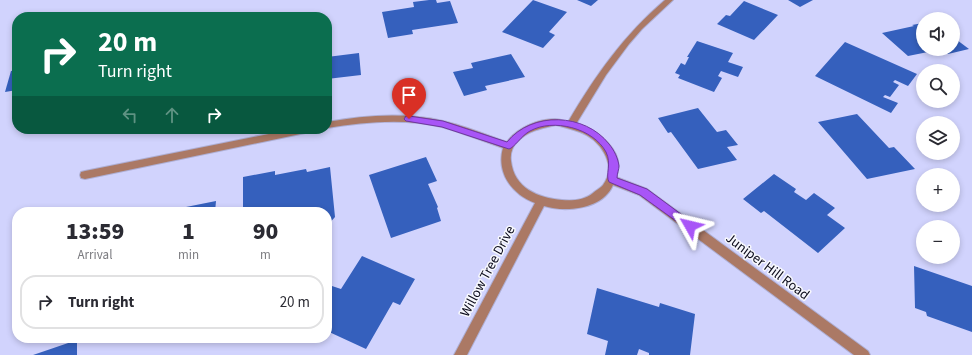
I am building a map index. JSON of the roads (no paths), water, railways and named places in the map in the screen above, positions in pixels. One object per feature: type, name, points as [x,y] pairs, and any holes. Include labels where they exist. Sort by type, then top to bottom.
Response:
[{"type":"street","points":[[571,124],[615,54],[633,33],[670,0]]},
{"type":"street","points":[[332,125],[355,120],[409,119],[443,124],[509,146]]},
{"type":"street","points":[[556,122],[571,124],[587,130],[601,139],[610,152],[614,166],[612,180],[604,191],[592,200],[576,205],[558,206],[540,202],[526,194],[514,183],[507,171],[505,158],[509,146],[517,136],[528,128],[556,122]]},
{"type":"street","points":[[85,175],[286,134]]},
{"type":"street","name":"Juniper Hill Road","points":[[612,180],[643,192],[864,355]]},
{"type":"street","name":"Willow Tree Drive","points":[[460,355],[540,202]]}]
